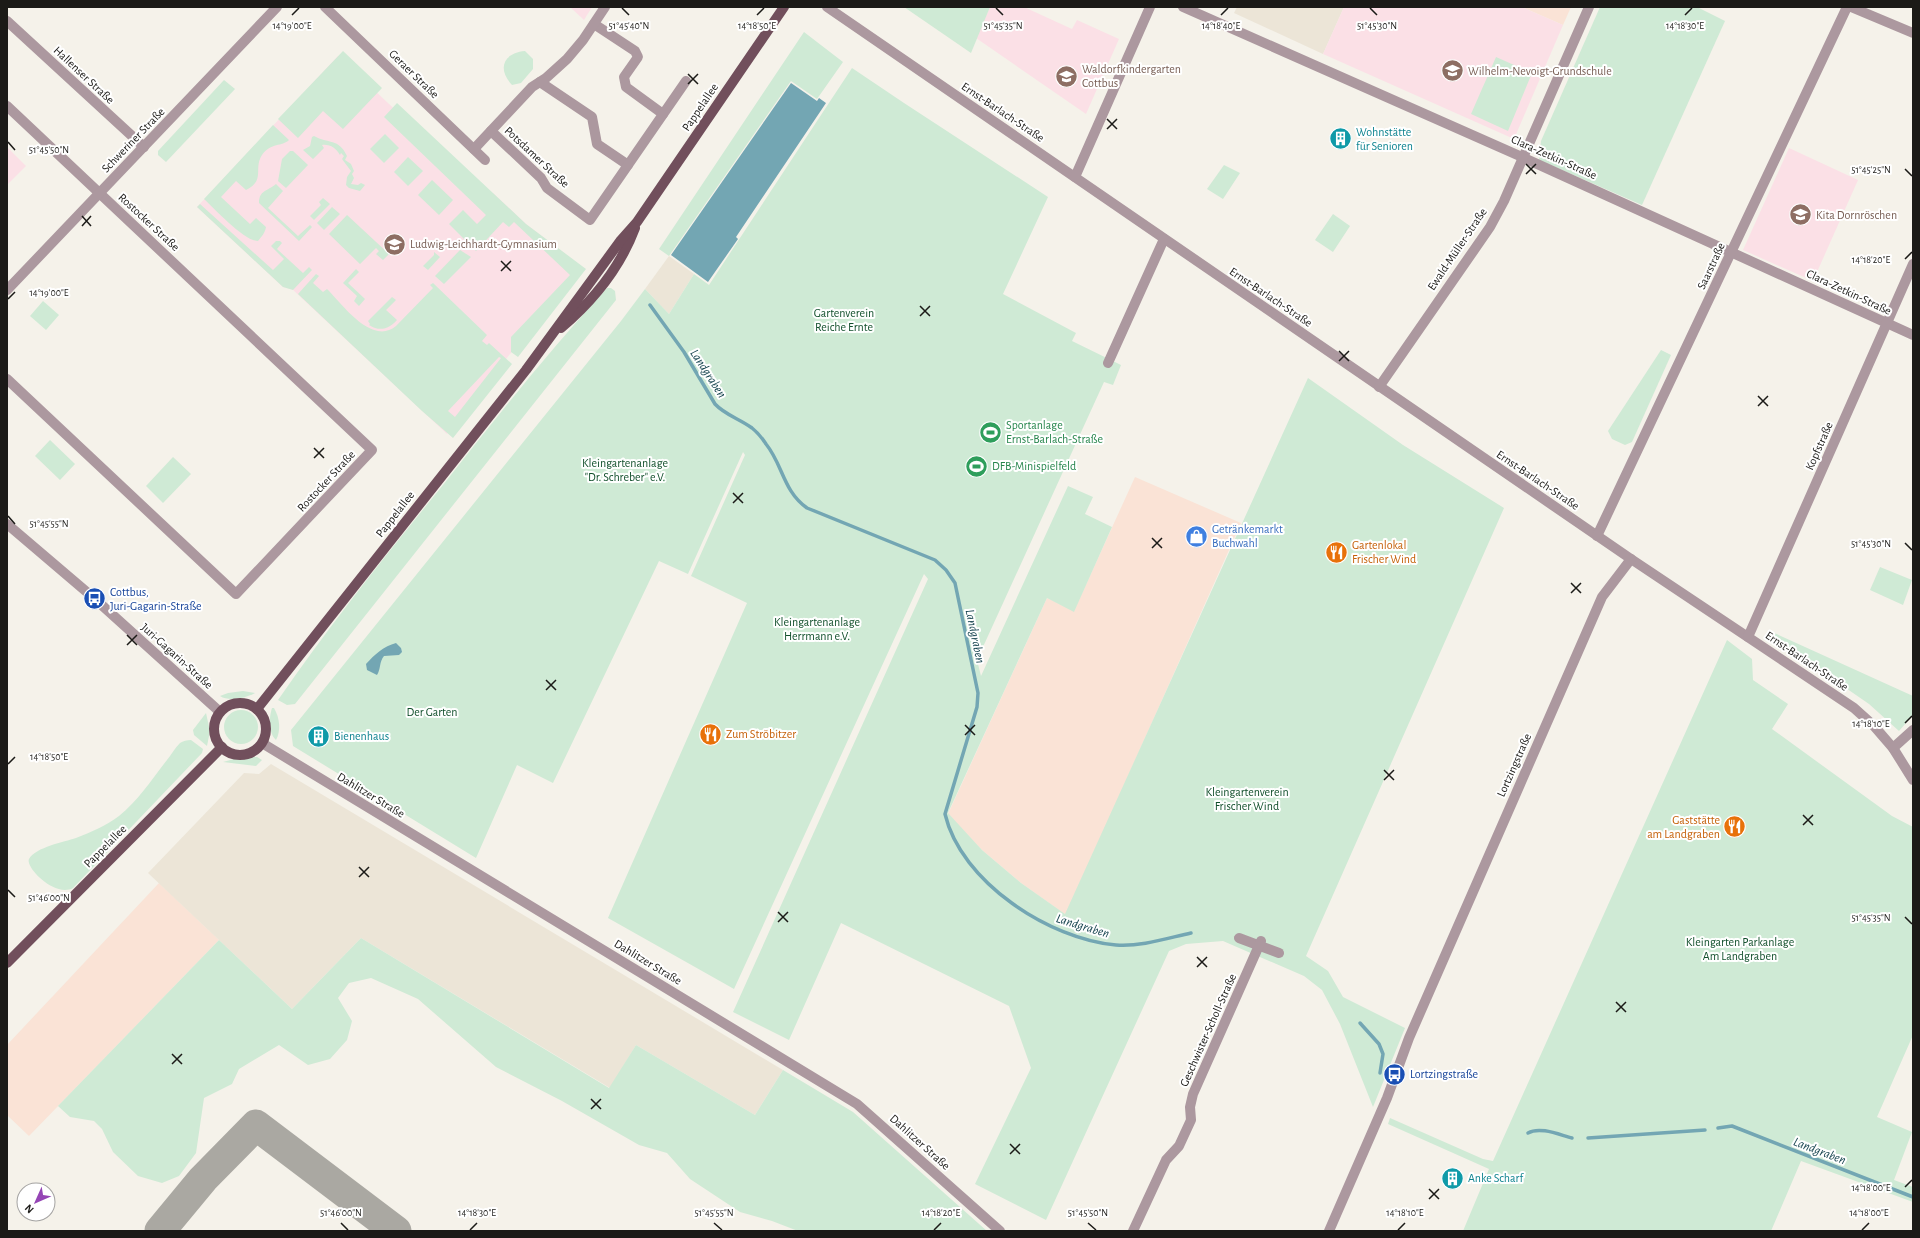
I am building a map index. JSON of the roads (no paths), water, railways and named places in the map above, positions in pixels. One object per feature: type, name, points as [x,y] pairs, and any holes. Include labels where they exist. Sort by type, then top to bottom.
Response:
[{"type":"main road","name":"Pappelallee","points":[[257,709],[554,335],[621,240],[637,222],[784,7]]},
{"type":"main road","points":[[237,703],[251,705],[257,709],[264,718],[266,728],[266,735],[262,743],[250,753],[241,755],[234,754],[222,747],[216,738],[214,729],[220,712],[227,706],[237,703]]},
{"type":"main road","name":"Pappelallee","points":[[7,963],[222,747]]},
{"type":"street","name":"Schweriner Straße","points":[[7,290],[277,7]]},
{"type":"street","name":"Geraer Straße","points":[[325,7],[485,160]]},
{"type":"street","name":"Potsdamer Straße","points":[[474,149],[532,87],[567,59],[605,7]]},
{"type":"street","name":"Ernst-Barlach-Straße","points":[[827,7],[1597,536],[1854,708],[1874,726],[1893,748],[1913,780]]},
{"type":"street","points":[[1075,177],[1150,7]]},
{"type":"street","name":"Clara-Zetkin-Straße","points":[[1183,7],[1522,157],[1913,335]]},
{"type":"street","name":"Ewald-Müller-Straße","points":[[1379,386],[1490,227],[1504,201],[1589,7]]},
{"type":"street","name":"Saarstraße","points":[[1597,536],[1847,7]]},
{"type":"street","points":[[1852,7],[1913,33]]},
{"type":"street","name":"Hallenser Straße","points":[[7,21],[144,147]]},
{"type":"street","points":[[594,24],[635,51],[638,57],[624,77],[626,87],[663,114]]},
{"type":"street","name":"Potsdamer Straße","points":[[491,131],[541,178],[547,188],[590,220],[686,81]]},
{"type":"street","points":[[540,82],[592,117],[597,144],[628,165]]},
{"type":"street","name":"Rostocker Straße","points":[[7,106],[100,192],[372,450],[236,594],[7,379]]},
{"type":"street","points":[[1108,363],[1164,239]]},
{"type":"street","name":"Kopfstraße","points":[[1748,637],[1888,324],[1913,264]]},
{"type":"street","name":"Juri-Gagarin-Straße","points":[[7,524],[95,599],[220,712]]},
{"type":"street","name":"Lortzingstraße","points":[[1329,1231],[1387,1098],[1409,1038],[1602,597],[1631,559]]},
{"type":"street","points":[[1893,748],[1913,730]]},
{"type":"street","name":"Dahlitzer Straße","points":[[262,743],[857,1104],[1000,1231]]},
{"type":"street","points":[[1239,938],[1260,944],[1279,953]]},
{"type":"street","name":"Geschwister-Scholl-Straße","points":[[1133,1231],[1166,1160],[1179,1146],[1188,1127],[1191,1120],[1190,1107],[1193,1094],[1260,944]]},
{"type":"water","points":[[791,83],[817,101],[819,98],[826,103],[736,237],[738,239],[708,282],[671,255]]},
{"type":"water","points":[[396,643],[401,648],[402,652],[399,655],[384,656],[377,675],[367,670],[366,664],[372,657],[383,649]]},
{"type":"waterway","name":"Landgraben","points":[[650,305],[684,352],[715,404],[723,411],[743,422],[758,433],[772,452],[788,486],[799,501],[807,508],[935,560],[946,570],[955,583],[978,693],[977,707],[945,814],[954,839],[969,862],[988,884],[1011,903],[1037,919],[1063,932],[1090,940],[1116,945],[1135,945],[1154,942],[1191,933]]},
{"type":"waterway","name":"Landgraben","points":[[1360,1023],[1379,1044],[1383,1054],[1380,1073]]},
{"type":"waterway","name":"Landgraben","points":[[1718,1128],[1732,1126],[1913,1197]]},
{"type":"waterway","name":"Landgraben","points":[[1528,1133],[1538,1130],[1556,1133],[1572,1138]]},
{"type":"waterway","name":"Landgraben","points":[[1588,1138],[1705,1130]]},
{"type":"place","name":"Wilhelm-Nevoigt-Grundschule","points":[[1452,71]]},
{"type":"place","name":"Waldorfkindergarten Cottbus","points":[[1067,76]]},
{"type":"place","name":"Wohnstätte für Senioren","points":[[1341,139]]},
{"type":"place","name":"Kita Dornröschen","points":[[1801,215]]},
{"type":"place","name":"Ludwig-Leichhardt-Gymnasium","points":[[395,244]]},
{"type":"place","name":"Sportanlage Ernst-Barlach-Straße","points":[[991,432]]},
{"type":"place","name":"DFB-Minispielfeld","points":[[977,466]]},
{"type":"place","name":"Getränkemarkt Buchwahl","points":[[1197,536]]},
{"type":"place","name":"Gartenlokal Frischer Wind","points":[[1337,552]]},
{"type":"place","name":"Cottbus, Juri-Gagarin-Straße","points":[[95,599]]},
{"type":"place","name":"Zum Ströbitzer","points":[[710,734]]},
{"type":"place","name":"Bienenhaus","points":[[319,736]]},
{"type":"place","name":"Gaststätte am Landgraben","points":[[1735,827]]},
{"type":"place","name":"Lortzingstraße","points":[[1395,1074]]},
{"type":"place","name":"Anke Scharf","points":[[1453,1178]]},
{"type":"park label","name":"Gartenverein Reiche Ernte","points":[[844,320]]},
{"type":"park label","name":"Kleingartenanlage \"Dr. Schreber\" e.V.","points":[[625,470]]},
{"type":"park label","name":"Kleingartenanlage Herrmann e.V.","points":[[817,629]]},
{"type":"park label","name":"Der Garten","points":[[432,712]]},
{"type":"park label","name":"Kleingartenverein Frischer Wind","points":[[1247,799]]},
{"type":"park label","name":"Kleingarten Parkanlage Am Landgraben","points":[[1740,949]]}]
